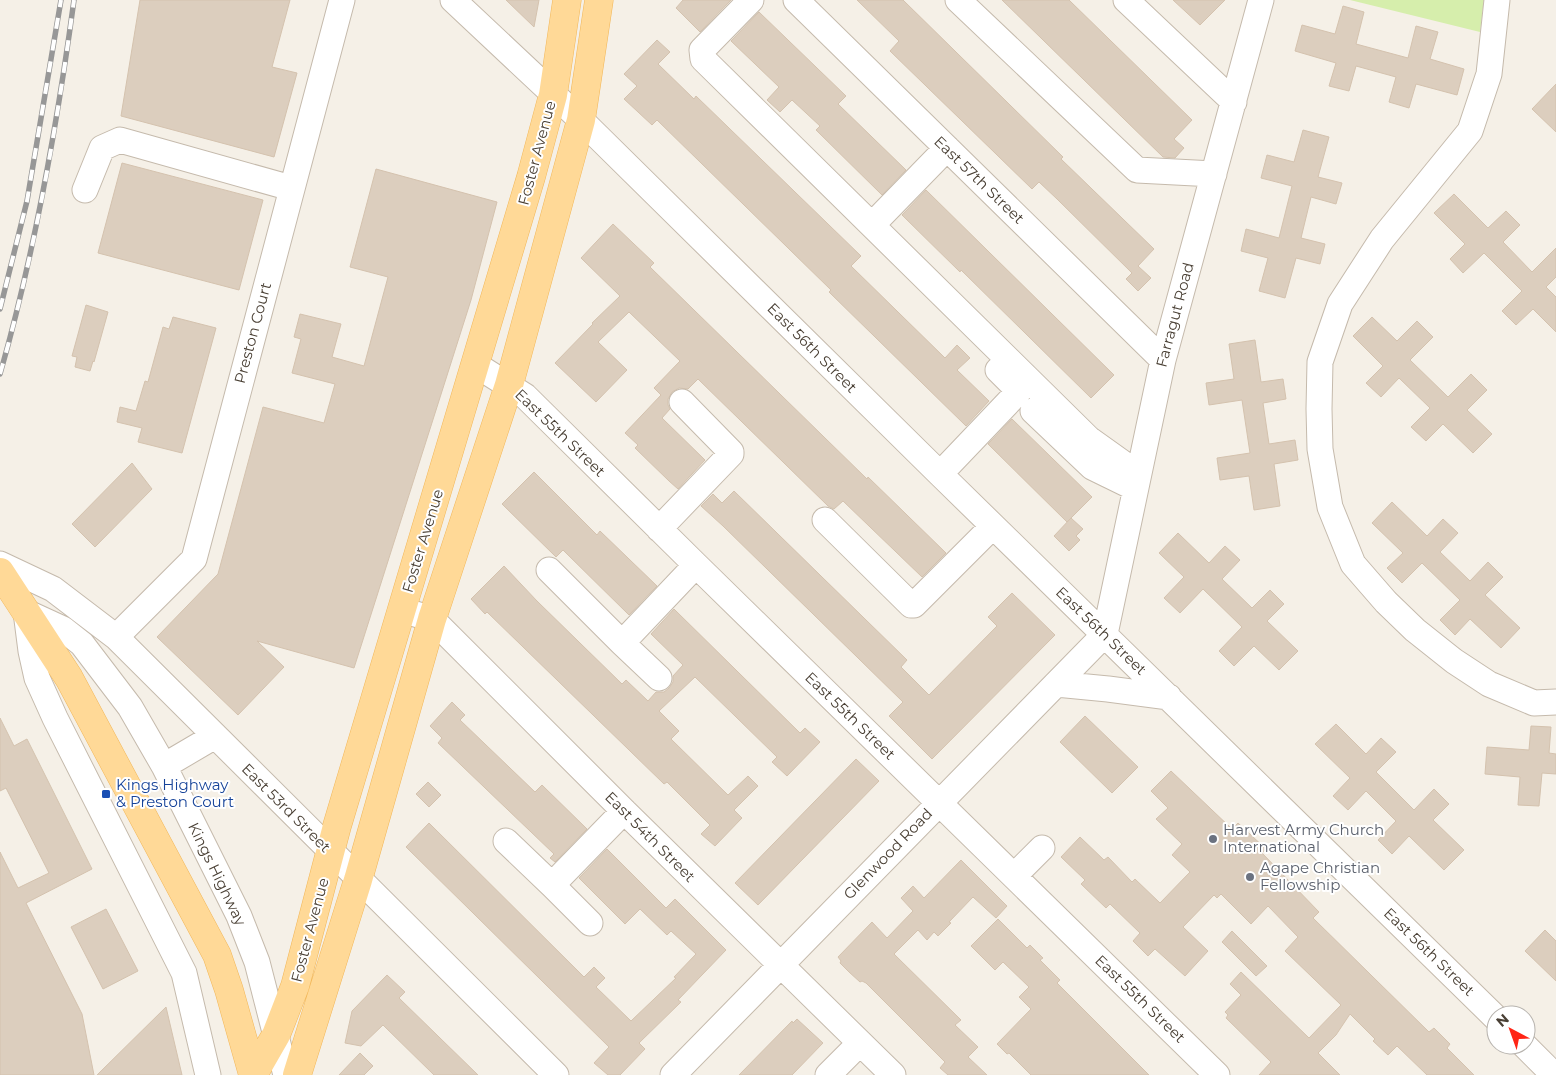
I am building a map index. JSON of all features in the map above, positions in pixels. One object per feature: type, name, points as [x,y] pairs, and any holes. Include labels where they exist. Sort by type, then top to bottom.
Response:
[{"type":"main road","name":"Foster Avenue","points":[[253,1075],[276,1035],[295,986],[330,852],[531,177],[553,95],[567,0]]},
{"type":"main road","name":"Foster Avenue","points":[[298,1075],[358,880],[432,619],[508,385],[581,120],[599,0]]},
{"type":"main road","points":[[0,572],[69,678],[217,955],[253,1075]]},
{"type":"street","name":"Preston Court","points":[[116,637],[194,559],[342,0]]},
{"type":"street","name":"East 56th Street","points":[[453,0],[581,120],[1486,1008]]},
{"type":"street","points":[[750,0],[702,50],[703,59],[1089,438],[1136,481]]},
{"type":"street","name":"East 57th Street","points":[[796,0],[1163,360]]},
{"type":"street","points":[[958,0],[1137,170],[1214,174]]},
{"type":"street","points":[[1126,0],[1234,102]]},
{"type":"street","name":"Farragut Road","points":[[1105,634],[1163,360],[1261,0]]},
{"type":"street","points":[[1497,0],[1489,74],[1470,131],[1382,239],[1340,304],[1320,362],[1320,449],[1330,507],[1353,564],[1386,602],[1415,630],[1454,661],[1489,684],[1534,702],[1556,702]]},
{"type":"street","points":[[85,190],[102,148],[120,140],[291,188]]},
{"type":"street","points":[[872,226],[947,148]]},
{"type":"street","points":[[874,252],[1019,391],[940,474]]},
{"type":"street","name":"East 55th Street","points":[[476,365],[525,396],[696,566],[1218,1075]]},
{"type":"street","points":[[659,529],[731,454],[682,402]]},
{"type":"street","points":[[1033,411],[1092,467],[1136,481]]},
{"type":"street","points":[[825,520],[911,605],[914,605],[993,526]]},
{"type":"street","name":"East 53rd Street","points":[[0,564],[53,588],[116,637],[556,1075]]},
{"type":"street","points":[[622,643],[696,566]]},
{"type":"street","points":[[548,570],[659,678]]},
{"type":"street","name":"East 54th Street","points":[[402,610],[432,619],[893,1075]]},
{"type":"street","points":[[26,612],[37,678],[54,718],[184,973],[208,1075]]},
{"type":"street","name":"Kings Highway","points":[[26,612],[62,630],[82,644],[130,707],[164,766],[239,916],[257,962],[286,1075]]},
{"type":"street","name":"Glenwood Road","points":[[673,1075],[1105,634]]},
{"type":"street","name":"East 56th Street","points":[[1056,684],[1169,697]]},
{"type":"street","points":[[164,766],[214,736]]},
{"type":"street","points":[[552,885],[624,811]]},
{"type":"street","points":[[506,841],[590,923]]},
{"type":"street","points":[[1014,876],[1042,848]]},
{"type":"street","points":[[828,1075],[860,1043]]},
{"type":"street","points":[[1534,1055],[1554,1075]]},
{"type":"green space","points":[[1350,0],[1484,0],[1480,32]]},
{"type":"building","points":[[140,0],[290,0],[272,67],[297,73],[274,157],[121,116]]},
{"type":"building","points":[[506,0],[539,0],[534,27]]},
{"type":"building","points":[[683,0],[731,0],[700,32],[676,8]]},
{"type":"building","points":[[857,0],[903,0],[1063,157],[1061,159],[1154,249],[1138,266],[1151,278],[1138,291],[1126,279],[1132,273],[1057,199],[1039,182],[1032,189],[890,51],[899,41]]},
{"type":"building","points":[[1002,0],[1069,0],[1192,120],[1174,139],[1184,148],[1175,158],[1163,157]]},
{"type":"building","points":[[1173,0],[1225,0],[1200,25]]},
{"type":"building","points":[[1343,6],[1364,12],[1356,44],[1408,58],[1416,26],[1438,32],[1430,59],[1464,69],[1457,95],[1416,84],[1409,108],[1389,102],[1396,77],[1356,66],[1349,91],[1329,86],[1336,63],[1295,51],[1302,25],[1335,34]]},
{"type":"building","points":[[759,12],[846,96],[838,104],[906,170],[882,195],[816,130],[820,126],[792,100],[780,112],[767,100],[779,87],[731,41]]},
{"type":"building","points":[[657,40],[670,52],[658,64],[694,99],[696,96],[861,256],[851,266],[945,358],[957,345],[970,358],[957,370],[989,401],[966,426],[829,292],[831,290],[657,120],[652,125],[624,99],[637,86],[624,74]]},
{"type":"building","points":[[1556,84],[1556,132],[1532,109]]},
{"type":"building","points":[[1303,130],[1329,137],[1318,177],[1342,183],[1336,204],[1311,197],[1301,238],[1325,244],[1320,264],[1296,258],[1285,298],[1259,291],[1268,258],[1241,251],[1246,229],[1279,238],[1292,186],[1261,178],[1267,155],[1294,162]]},
{"type":"building","points":[[122,163],[263,200],[239,290],[98,253]]},
{"type":"building","points":[[376,169],[497,202],[471,300],[354,668],[257,641],[284,667],[238,715],[157,637],[218,574],[263,407],[324,423],[335,384],[292,373],[301,339],[294,337],[300,314],[341,324],[332,357],[364,366],[388,277],[350,267]]},
{"type":"building","points":[[926,190],[1114,375],[1091,398],[961,270],[960,272],[902,215]]},
{"type":"building","points":[[1454,194],[1488,228],[1506,211],[1520,225],[1503,242],[1532,272],[1556,248],[1556,277],[1546,287],[1556,297],[1556,332],[1533,309],[1516,325],[1502,311],[1522,291],[1484,253],[1463,273],[1450,259],[1465,244],[1434,213]]},
{"type":"building","points":[[613,224],[654,263],[650,267],[867,479],[868,477],[946,553],[922,577],[843,501],[834,509],[828,506],[698,379],[688,389],[679,388],[672,392],[668,399],[670,409],[662,418],[705,460],[678,489],[669,481],[635,448],[638,445],[625,433],[661,395],[654,388],[680,361],[629,312],[598,342],[627,370],[596,402],[555,363],[620,296],[581,258]]},
{"type":"building","points":[[86,305],[108,312],[90,371],[75,367],[77,357],[72,356]]},
{"type":"building","points":[[173,317],[216,328],[182,453],[138,442],[142,428],[117,422],[120,407],[136,411],[145,381],[148,382],[163,327],[169,329]]},
{"type":"building","points":[[1372,317],[1397,341],[1417,321],[1433,337],[1410,360],[1448,397],[1471,374],[1487,390],[1467,410],[1492,434],[1473,453],[1443,424],[1426,441],[1411,427],[1430,408],[1399,378],[1381,397],[1366,383],[1383,366],[1353,336]]},
{"type":"building","points":[[1255,340],[1261,382],[1283,379],[1286,399],[1263,403],[1269,444],[1295,440],[1298,460],[1274,464],[1280,506],[1254,510],[1249,476],[1220,480],[1217,458],[1250,453],[1242,400],[1209,405],[1206,383],[1234,379],[1229,344]]},
{"type":"building","points":[[1012,419],[1092,497],[1067,522],[988,444]]},
{"type":"building","points":[[132,463],[152,489],[95,547],[72,524]]},
{"type":"building","points":[[534,472],[597,535],[600,531],[657,586],[629,615],[563,550],[556,557],[502,504]]},
{"type":"building","points":[[734,491],[907,660],[901,667],[929,695],[997,626],[988,617],[1012,593],[1055,635],[932,759],[889,716],[903,702],[701,506],[713,494],[722,503]]},
{"type":"building","points":[[1392,502],[1427,536],[1443,519],[1458,533],[1440,552],[1470,581],[1488,562],[1503,577],[1485,595],[1520,628],[1501,648],[1470,619],[1455,635],[1440,620],[1460,600],[1422,563],[1402,583],[1387,568],[1403,553],[1372,523]]},
{"type":"building","points":[[1071,518],[1083,529],[1076,536],[1080,540],[1069,551],[1054,536]]},
{"type":"building","points":[[1178,533],[1209,563],[1225,546],[1240,560],[1222,579],[1252,608],[1270,590],[1284,604],[1267,621],[1298,651],[1279,670],[1254,646],[1234,666],[1219,651],[1242,627],[1203,589],[1180,613],[1164,598],[1184,577],[1159,553]]},
{"type":"building","points":[[504,566],[622,684],[626,680],[648,701],[656,692],[664,692],[669,688],[673,682],[673,676],[683,665],[651,634],[674,609],[800,733],[805,728],[820,742],[787,776],[772,762],[777,757],[695,677],[659,711],[679,731],[671,739],[728,795],[748,776],[758,786],[734,810],[742,818],[715,846],[701,834],[710,825],[667,782],[664,784],[487,612],[485,614],[471,599]]},
{"type":"building","points":[[452,702],[465,715],[460,720],[535,792],[542,785],[587,829],[555,862],[550,858],[554,854],[438,743],[442,738],[430,726]]},
{"type":"building","points":[[1085,716],[1138,767],[1112,793],[1060,742]]},
{"type":"building","points":[[0,718],[14,746],[27,739],[92,869],[26,903],[82,1014],[94,1075],[0,1075],[0,852],[18,888],[49,873],[6,788],[0,791]]},
{"type":"building","points":[[1336,724],[1366,754],[1381,738],[1396,752],[1376,772],[1414,810],[1434,789],[1449,804],[1433,820],[1464,850],[1444,870],[1409,836],[1392,854],[1378,840],[1396,821],[1366,791],[1348,810],[1333,796],[1350,778],[1315,744]]},
{"type":"building","points":[[1531,726],[1551,727],[1549,753],[1556,754],[1556,774],[1542,773],[1539,806],[1518,805],[1520,777],[1485,774],[1487,747],[1529,750]]},
{"type":"building","points":[[856,759],[879,781],[758,905],[735,883]]},
{"type":"building","points":[[1171,771],[1232,829],[1238,823],[1266,849],[1262,853],[1319,912],[1313,918],[1429,1032],[1434,1028],[1450,1044],[1447,1048],[1474,1075],[1427,1075],[1397,1046],[1388,1055],[1350,1014],[1336,1035],[1318,1053],[1340,1075],[1259,1075],[1271,1062],[1226,1018],[1228,1015],[1225,1012],[1241,995],[1230,984],[1241,972],[1309,1038],[1341,1005],[1285,951],[1298,937],[1268,906],[1251,924],[1221,894],[1217,898],[1214,895],[1183,927],[1208,951],[1185,976],[1155,949],[1148,956],[1133,941],[1140,933],[1110,904],[1106,908],[1081,884],[1085,880],[1061,857],[1080,837],[1104,860],[1108,857],[1132,882],[1135,879],[1160,903],[1190,872],[1172,855],[1182,844],[1156,819],[1168,808],[1151,791]]},
{"type":"building","points":[[428,782],[441,795],[429,807],[416,794]]},
{"type":"building","points":[[429,823],[584,977],[594,967],[605,978],[596,987],[631,1021],[676,978],[674,977],[696,954],[671,931],[667,935],[640,909],[625,924],[579,878],[607,849],[666,908],[675,899],[726,950],[678,1000],[681,1002],[639,1043],[645,1049],[620,1075],[608,1075],[594,1063],[609,1047],[406,847]]},
{"type":"building","points":[[961,860],[1007,906],[996,918],[973,897],[938,936],[934,932],[927,940],[918,930],[894,954],[961,1020],[955,1025],[978,1047],[968,1057],[987,1075],[948,1075],[940,1068],[945,1062],[866,983],[860,982],[849,972],[840,963],[841,961],[838,957],[872,922],[887,938],[913,911],[901,898],[913,886],[924,898]]},
{"type":"building","points":[[106,909],[138,971],[103,989],[71,927]]},
{"type":"building","points":[[998,919],[1027,948],[1030,945],[1043,958],[1040,960],[1060,980],[1057,983],[1149,1075],[1031,1075],[997,1044],[1031,1009],[1019,997],[1029,987],[1003,962],[995,970],[971,946]]},
{"type":"building","points":[[1545,930],[1556,941],[1556,981],[1525,951]]},
{"type":"building","points":[[1232,931],[1267,966],[1256,976],[1222,942]]},
{"type":"building","points":[[387,975],[405,992],[399,998],[478,1075],[434,1075],[383,1025],[361,1046],[345,1043],[352,1011]]},
{"type":"building","points":[[166,1007],[182,1075],[97,1075]]},
{"type":"building","points":[[797,1019],[823,1043],[792,1075],[739,1075],[792,1021],[793,1023]]},
{"type":"building","points":[[360,1053],[373,1066],[364,1075],[339,1075]]},
{"type":"railway","points":[[0,309],[27,201],[61,0]]},
{"type":"railway","points":[[0,374],[24,282],[44,188],[74,0]]},
{"type":"place","name":"Kings Highway & Preston Court","points":[[106,794]]},
{"type":"place","name":"Harvest Army Church International","points":[[1213,839]]},
{"type":"place","name":"Agape Christian Fellowship","points":[[1250,877]]}]
